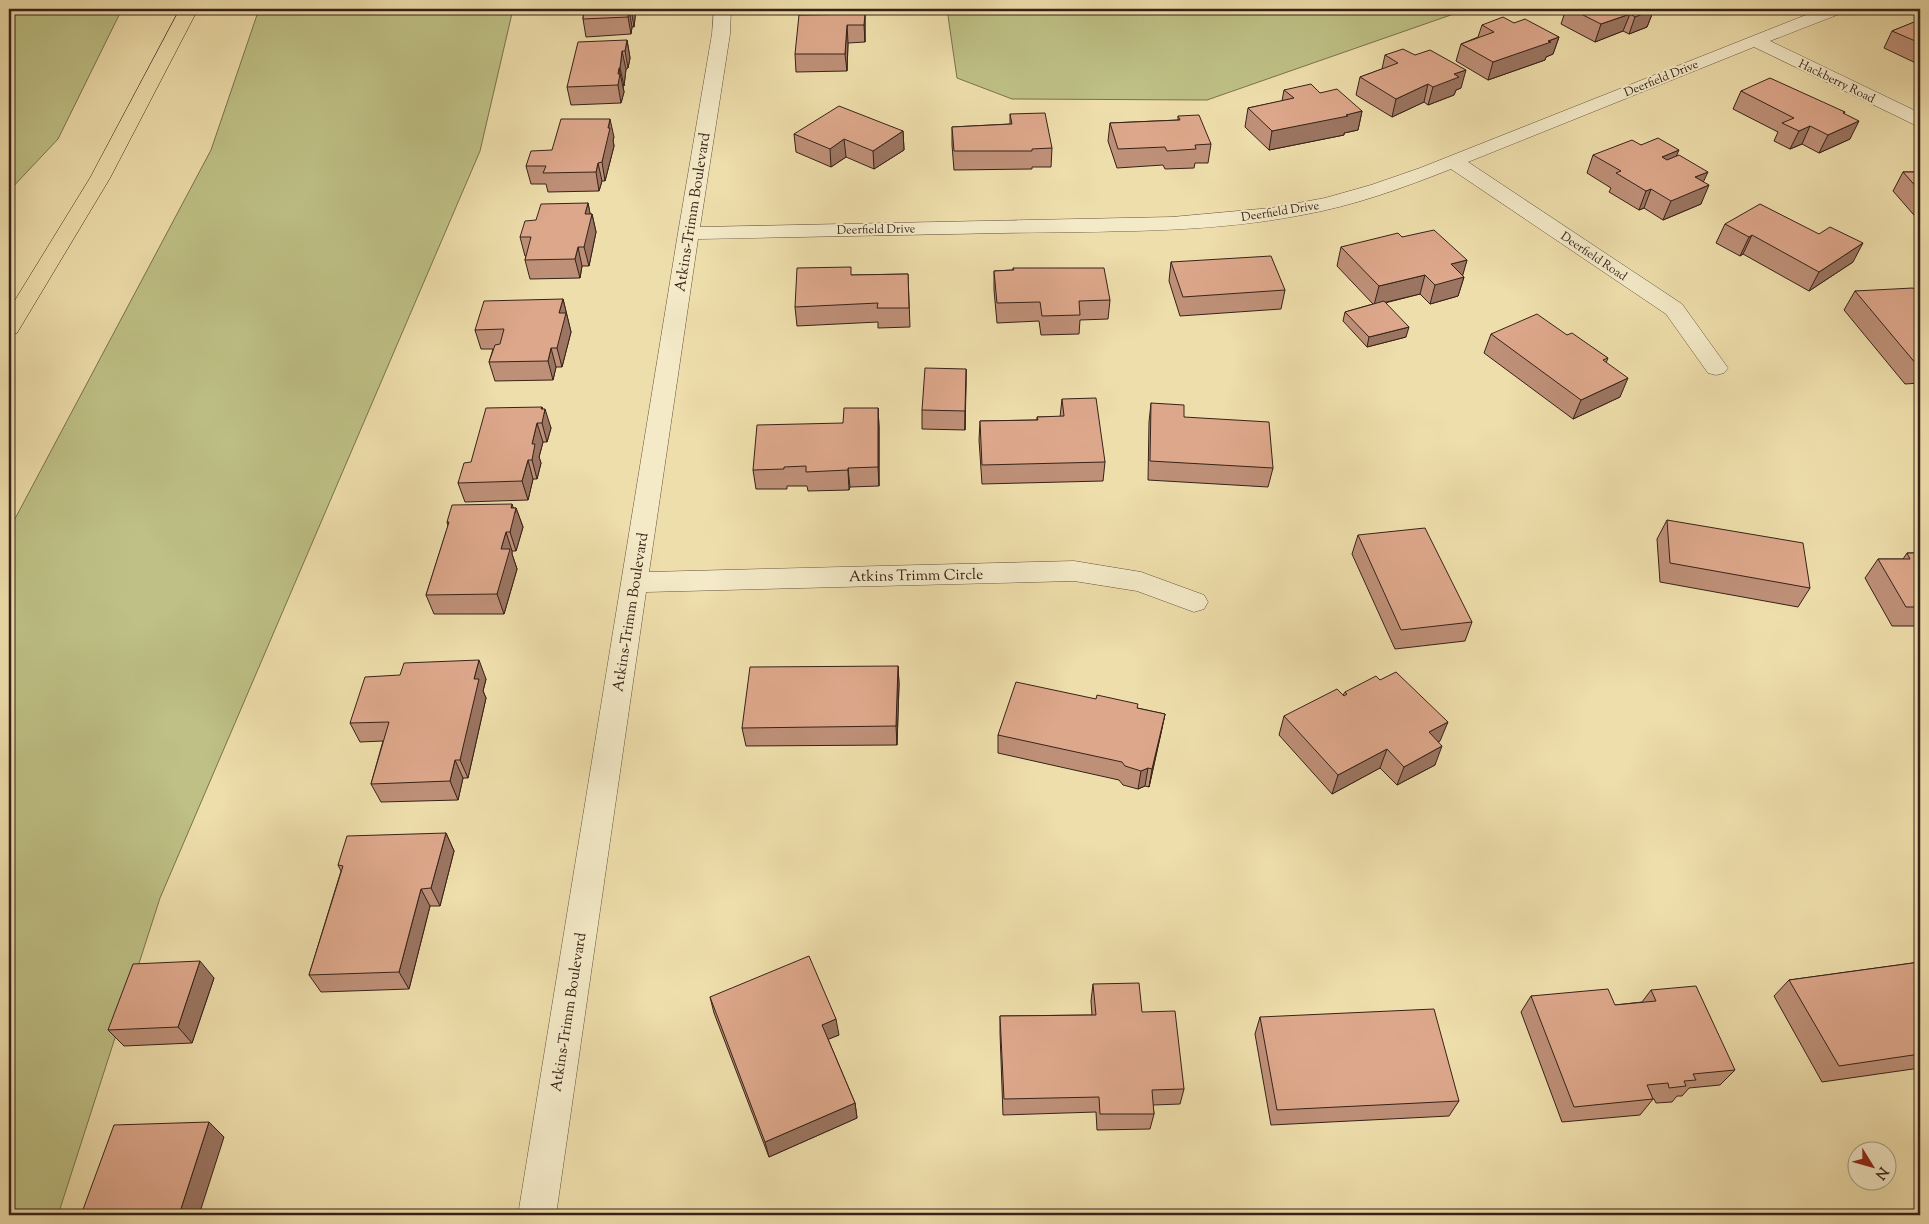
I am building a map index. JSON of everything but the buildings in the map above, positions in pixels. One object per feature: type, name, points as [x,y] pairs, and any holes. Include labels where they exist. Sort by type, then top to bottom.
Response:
[{"type":"highway","points":[[9,328],[100,178],[190,9]]},
{"type":"street","name":"Atkins-Trimm Boulevard","points":[[537,1215],[688,233],[721,34],[722,9]]},
{"type":"street","name":"Deerfield Drive","points":[[688,233],[1154,224],[1245,217],[1303,209],[1351,197],[1454,162],[1498,142],[1836,9]]},
{"type":"street","name":"Hackberry Road","points":[[1755,41],[1920,120]]},
{"type":"street","name":"Deerfield Road","points":[[1454,162],[1674,309],[1716,368]]},
{"type":"street","name":"Atkins Trimm Circle","points":[[634,582],[1074,571],[1141,582],[1194,602]]},
{"type":"green space","points":[[9,9],[122,9],[58,139],[9,191]]},
{"type":"green space","points":[[259,9],[513,9],[480,151],[160,898],[58,1215],[9,1215],[9,530],[211,150]]},
{"type":"green space","points":[[947,9],[1468,9],[1207,100],[1012,99],[957,78]]}]
